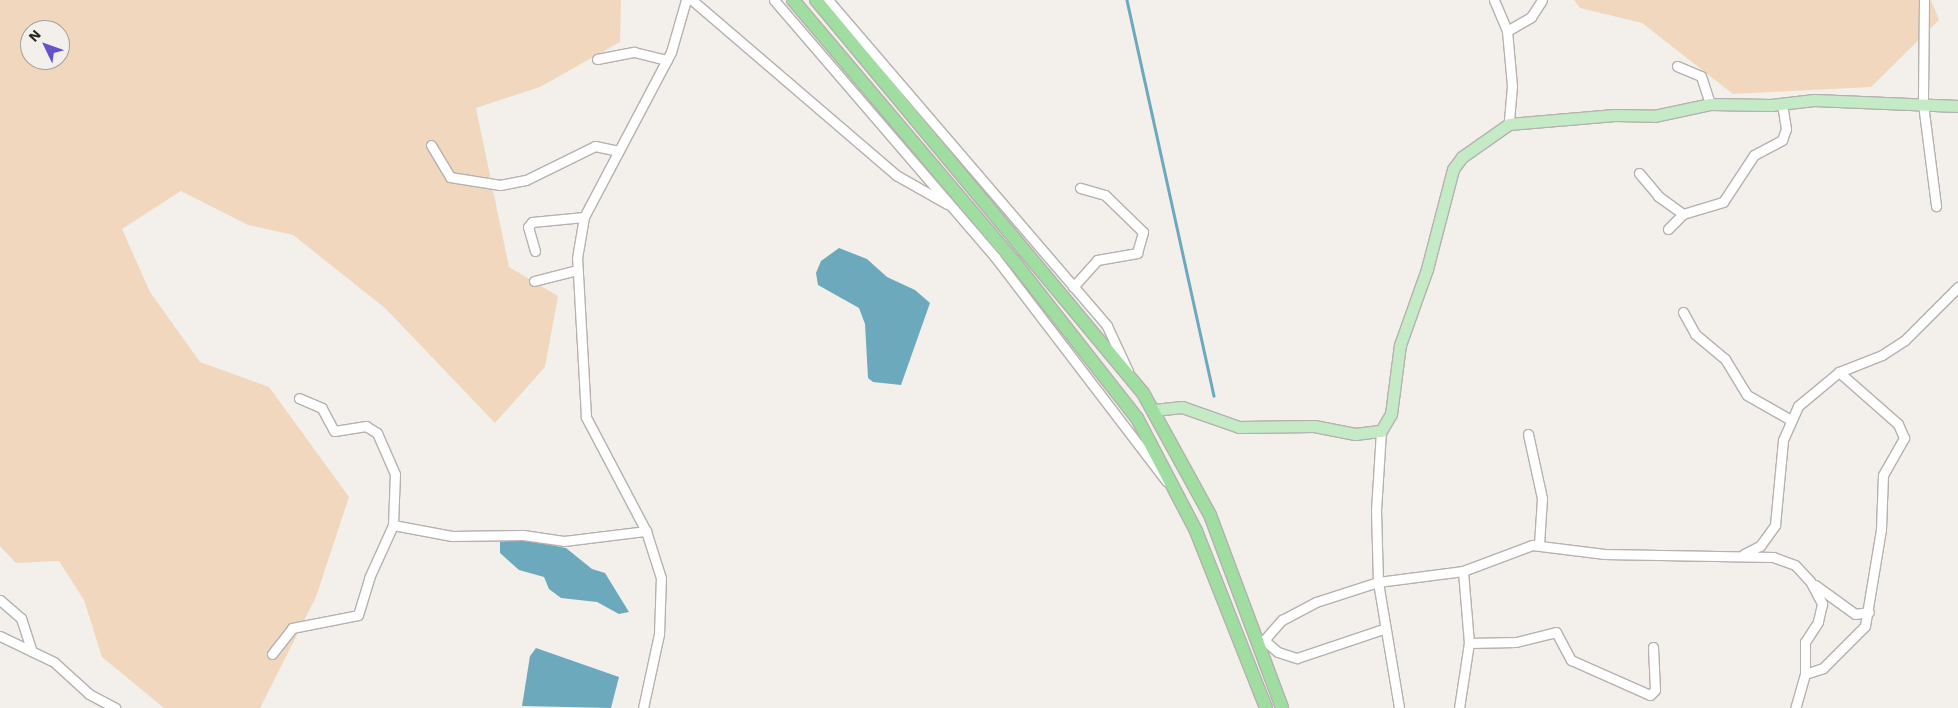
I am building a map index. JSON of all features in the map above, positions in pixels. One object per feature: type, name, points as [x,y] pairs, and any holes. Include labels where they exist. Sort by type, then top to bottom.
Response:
[{"type":"highway","points":[[793,0],[1013,260],[1113,384],[1154,447],[1177,492],[1266,708]]},
{"type":"highway","points":[[816,0],[1128,371],[1154,410],[1210,515],[1261,643],[1282,708]]},
{"type":"main road","points":[[1154,410],[1182,407],[1239,427],[1314,426],[1355,434],[1381,431],[1391,414],[1400,345],[1427,269],[1454,169],[1462,158],[1509,124],[1615,115],[1654,116],[1710,104],[1782,104],[1814,100],[1958,106]]},
{"type":"street","points":[[643,708],[662,601],[655,551],[586,417],[577,270],[584,217],[667,60],[686,0]]},
{"type":"street","points":[[692,0],[896,175],[951,206]]},
{"type":"street","points":[[774,0],[951,206],[1090,379],[1153,468],[1177,492]]},
{"type":"street","points":[[828,0],[1114,336],[1128,371]]},
{"type":"street","points":[[1494,0],[1507,32],[1512,86],[1509,124]]},
{"type":"street","points":[[1507,32],[1532,17],[1542,0]]},
{"type":"street","points":[[1924,0],[1923,104],[1936,206]]},
{"type":"street","points":[[597,58],[641,52],[667,60]]},
{"type":"street","points":[[1677,66],[1701,76],[1710,104]]},
{"type":"street","points":[[1668,229],[1683,214],[1723,202],[1754,155],[1782,140],[1786,129],[1782,104]]},
{"type":"street","points":[[431,145],[450,177],[500,185],[526,180],[595,146],[618,151]]},
{"type":"street","points":[[1639,173],[1658,196],[1683,214]]},
{"type":"street","points":[[1073,287],[1097,260],[1137,253],[1143,232],[1105,195],[1080,188]]},
{"type":"street","points":[[535,251],[528,227],[532,222],[584,217]]},
{"type":"street","points":[[534,281],[577,270]]},
{"type":"street","points":[[1744,554],[1760,546],[1775,525],[1783,440],[1789,419],[1809,394],[1839,372],[1882,355],[1905,340],[1958,287]]},
{"type":"street","points":[[1683,312],[1695,334],[1725,360],[1747,395],[1789,419]]},
{"type":"street","points":[[1805,674],[1823,668],[1859,636],[1869,612],[1881,529],[1883,475],[1904,438],[1898,424],[1839,372]]},
{"type":"street","points":[[272,654],[292,628],[358,615],[369,578],[393,525],[395,474],[377,433],[366,426],[334,431],[322,408],[299,398]]},
{"type":"street","points":[[1381,431],[1376,510],[1378,582],[1383,629],[1399,708]]},
{"type":"street","points":[[1528,434],[1542,498],[1539,545]]},
{"type":"street","points":[[393,525],[452,536],[523,535],[564,541],[646,531]]},
{"type":"street","points":[[1383,629],[1297,658],[1278,652],[1261,643],[1282,620],[1299,609],[1378,582],[1464,571],[1519,548],[1539,545],[1604,554],[1744,554],[1788,561],[1810,581],[1855,614],[1869,612]]},
{"type":"street","points":[[1459,708],[1469,644],[1464,571]]},
{"type":"street","points":[[1796,708],[1805,674],[1805,642],[1822,611],[1820,598],[1810,581]]},
{"type":"street","points":[[0,600],[21,618],[32,651]]},
{"type":"street","points":[[1469,644],[1516,642],[1556,632],[1571,660],[1650,695],[1655,690],[1653,647]]},
{"type":"street","points":[[0,636],[54,662],[90,694],[115,708]]},
{"type":"shaded area","points":[[0,0],[621,0],[620,42],[540,87],[476,108],[509,267],[558,296],[545,367],[495,423],[385,308],[293,235],[248,225],[181,191],[122,229],[150,292],[200,362],[269,387],[349,497],[316,597],[260,708],[164,708],[102,657],[84,600],[59,561],[16,563],[0,546]]},
{"type":"shaded area","points":[[1574,0],[1931,0],[1939,20],[1871,87],[1733,94],[1642,23],[1580,8]]},
{"type":"water","points":[[839,248],[867,259],[887,277],[915,290],[930,303],[901,385],[873,382],[868,378],[865,324],[859,308],[818,285],[816,273],[821,261]]},
{"type":"water","points":[[519,539],[566,548],[592,569],[605,573],[629,612],[619,614],[597,602],[561,598],[549,589],[544,577],[519,570],[500,553],[500,542]]},
{"type":"water","points":[[536,648],[619,677],[611,708],[522,706],[530,656]]},
{"type":"waterway","points":[[1127,0],[1214,396]]}]
